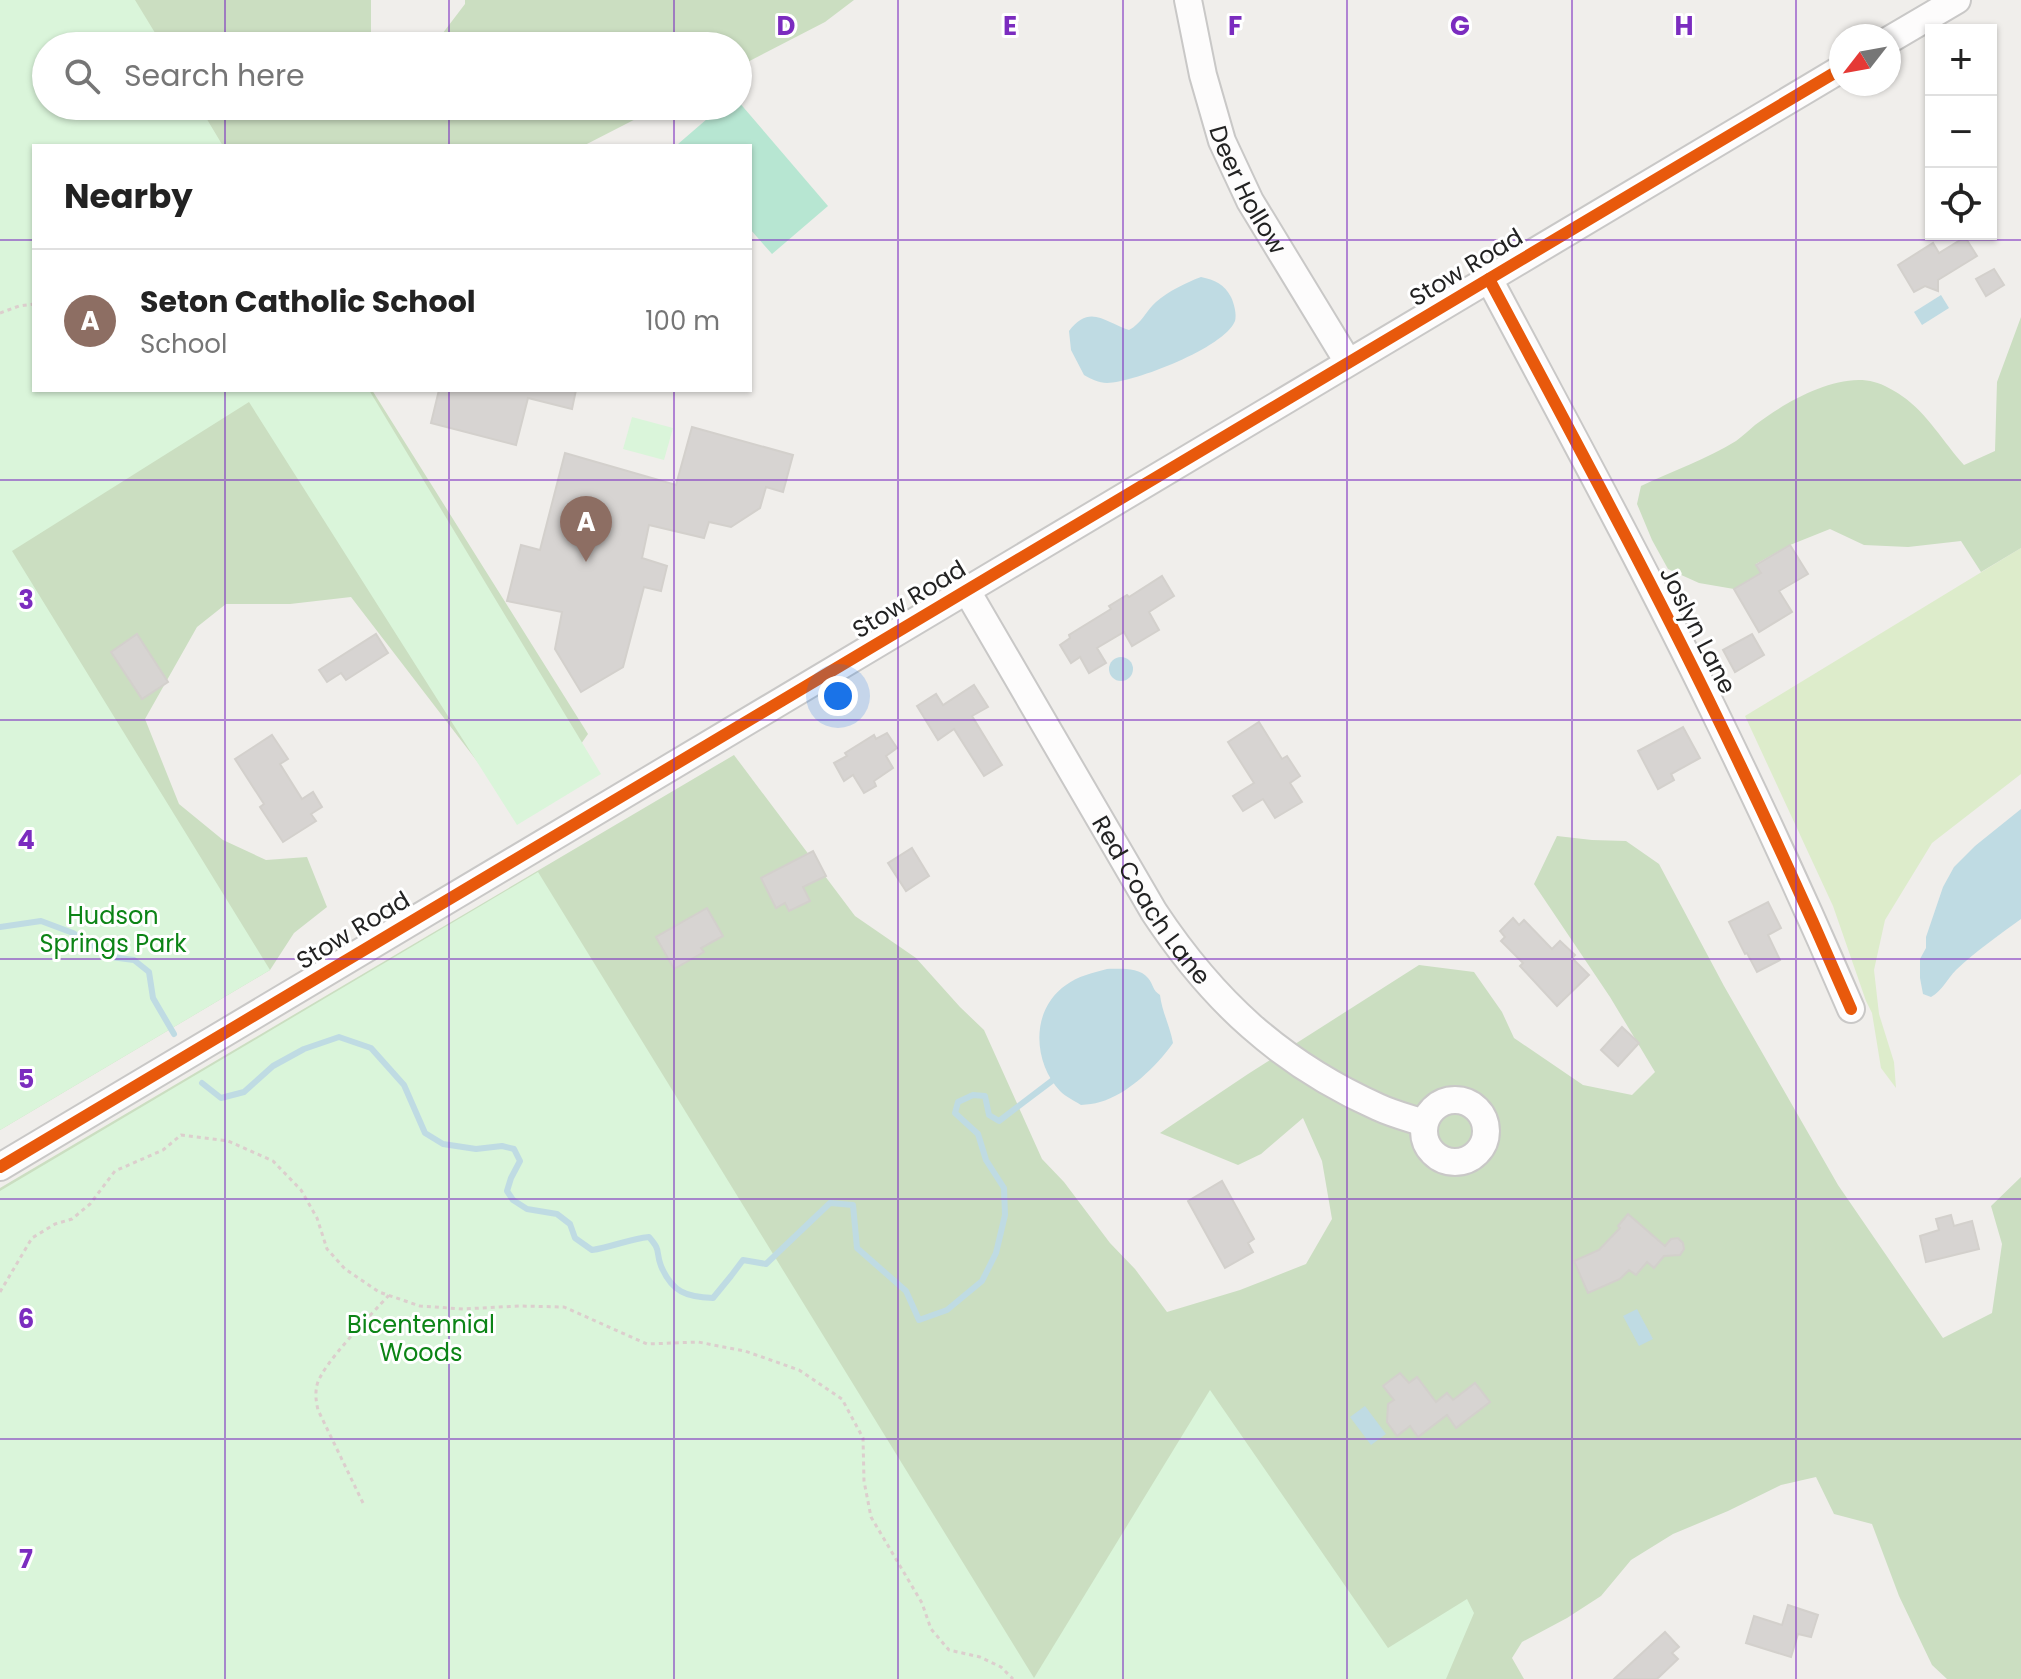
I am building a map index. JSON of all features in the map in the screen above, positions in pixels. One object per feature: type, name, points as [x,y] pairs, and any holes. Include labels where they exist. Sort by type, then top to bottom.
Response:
[{"type":"street","name":"Deer Hollow","points":[[1188,0],[1203,75],[1222,141],[1250,201],[1348,362]]},
{"type":"street","points":[[1901,33],[1957,0]]},
{"type":"street","name":"Stow Road","points":[[0,1167],[1829,76]]},
{"type":"street","name":"Joslyn Lane","points":[[1489,279],[1713,709],[1851,1009]]},
{"type":"street","name":"Red Coach Lane","points":[[967,591],[1178,948],[1255,1031],[1299,1065],[1380,1108],[1424,1123]]},
{"type":"path","points":[[0,313],[32,304]]},
{"type":"path","points":[[0,1292],[32,1238],[55,1224],[72,1219],[90,1204],[115,1171],[163,1150],[181,1135],[228,1141],[273,1161],[301,1190],[317,1218],[327,1249],[345,1269],[379,1292],[420,1306],[463,1309],[564,1307],[647,1344],[698,1342],[745,1351],[799,1370],[842,1399],[863,1438],[864,1481],[871,1517],[922,1603],[931,1629],[949,1650],[980,1657],[1001,1667],[1013,1679]]},
{"type":"path","points":[[363,1503],[318,1410],[315,1396],[318,1381],[331,1361],[389,1295]]},
{"type":"green space","name":"Hudson Springs Park","points":[[0,0],[371,0],[371,32],[32,32],[32,120],[634,120],[587,144],[32,144],[32,392],[373,392],[588,734],[540,802],[480,765],[351,597],[290,604],[226,604],[197,627],[145,719],[179,804],[223,840],[266,860],[307,857],[327,907],[294,933],[270,970],[0,1130]]},
{"type":"green space","name":"Hudson Springs Park","points":[[0,0],[135,0],[154,32],[32,32],[32,120],[207,120],[222,144],[32,144],[32,392],[370,392],[601,774],[517,825],[249,402],[12,551],[270,970],[0,1130]]},
{"type":"green space","points":[[465,0],[854,0],[825,22],[752,60],[752,32],[444,32]]},
{"type":"green space","points":[[752,117],[828,206],[772,254],[752,231],[752,144],[678,144],[706,120],[752,120]]},
{"type":"green space","points":[[2021,317],[2021,548],[1981,572],[1961,541],[1908,547],[1864,545],[1830,529],[1790,545],[1756,564],[1761,573],[1734,589],[1699,583],[1668,569],[1637,504],[1641,486],[1725,447],[1781,408],[1828,385],[1859,380],[1878,383],[1892,390],[1919,411],[1964,465],[1995,451],[1997,382]]},
{"type":"green space","points":[[632,417],[673,428],[664,460],[623,449]]},
{"type":"green space","points":[[2021,548],[2021,774],[1932,843],[1885,920],[1874,970],[1879,1014],[1894,1062],[1896,1088],[1881,1068],[1872,1013],[1833,906],[1745,716]]},
{"type":"green space","points":[[734,755],[855,916],[916,958],[984,1030],[1042,1159],[1064,1182],[1167,1312],[1240,1290],[1306,1264],[1332,1219],[1322,1161],[1303,1118],[1261,1154],[1238,1165],[1160,1133],[1419,965],[1474,972],[1502,1012],[1514,1038],[1583,1085],[1632,1095],[1655,1072],[1610,997],[1534,884],[1557,836],[1626,841],[1659,864],[1724,986],[1838,1185],[1943,1338],[1992,1313],[2002,1244],[1991,1206],[2021,1177],[2021,1679],[1947,1679],[1932,1665],[1899,1596],[1872,1524],[1834,1514],[1816,1477],[1781,1485],[1673,1534],[1631,1560],[1601,1596],[1522,1642],[1512,1658],[1524,1679],[0,1679],[0,1188]]},
{"type":"green space","name":"Bicentennial Woods","points":[[538,872],[1034,1678],[1210,1390],[1388,1648],[1467,1599],[1474,1613],[1446,1679],[0,1679],[0,1191]]},
{"type":"water","points":[[1201,277],[1219,283],[1231,297],[1235,309],[1235,321],[1214,342],[1177,362],[1137,377],[1107,383],[1084,375],[1071,350],[1069,331],[1077,323],[1084,318],[1098,317],[1129,330],[1161,298]]},
{"type":"water","points":[[1941,295],[1949,308],[1922,325],[1914,312]]},
{"type":"water","points":[[1121,657],[1130,660],[1133,669],[1130,678],[1121,681],[1112,678],[1109,669],[1112,660]]},
{"type":"water","points":[[2021,809],[2021,919],[1964,963],[1935,994],[1931,997],[1923,994],[1920,959],[1943,887],[1954,867],[1975,846]]},
{"type":"water","points":[[1107,969],[1134,970],[1148,978],[1160,995],[1173,1043],[1159,1061],[1121,1093],[1098,1103],[1081,1105],[1060,1091],[1044,1066],[1039,1036],[1041,1022],[1054,996],[1066,985]]},
{"type":"water","points":[[1637,1309],[1653,1339],[1639,1346],[1623,1316]]},
{"type":"water","points":[[1365,1406],[1386,1434],[1371,1445],[1350,1417]]},
{"type":"building","points":[[1960,240],[1967,240],[1977,256],[1938,280],[1938,291],[1925,286],[1914,292],[1898,265],[1933,243],[1939,253]]},
{"type":"building","points":[[1994,269],[2004,285],[1986,296],[1976,279]]},
{"type":"building","points":[[439,392],[576,392],[572,409],[528,398],[516,445],[431,423]]},
{"type":"building","points":[[692,427],[793,455],[783,492],[766,487],[760,508],[731,527],[709,522],[704,538],[649,525],[642,558],[667,566],[661,591],[644,587],[623,667],[581,692],[555,649],[562,612],[507,601],[521,545],[540,550],[565,453],[676,485]]},
{"type":"building","points":[[1790,545],[1808,574],[1779,591],[1792,612],[1759,632],[1734,589],[1761,573],[1756,565]]},
{"type":"building","points":[[1162,576],[1174,596],[1149,612],[1159,630],[1132,646],[1124,632],[1097,648],[1106,663],[1089,673],[1080,657],[1071,663],[1060,645],[1070,638],[1069,635],[1111,609],[1109,606]]},
{"type":"building","points":[[137,634],[168,682],[142,699],[111,652]]},
{"type":"building","points":[[376,634],[388,653],[346,680],[341,673],[327,682],[319,670]]},
{"type":"building","points":[[1752,634],[1764,655],[1735,672],[1723,650]]},
{"type":"building","points":[[974,685],[988,707],[972,716],[1002,765],[984,776],[954,729],[938,740],[917,706],[936,694],[943,705]]},
{"type":"building","points":[[1259,722],[1282,759],[1287,756],[1300,776],[1290,783],[1302,802],[1275,818],[1263,799],[1243,811],[1233,796],[1254,783],[1228,742]]},
{"type":"building","points":[[1683,727],[1700,758],[1671,774],[1674,780],[1658,789],[1638,751]]},
{"type":"building","points":[[887,733],[897,748],[886,756],[893,768],[874,781],[876,786],[864,793],[853,775],[844,781],[834,763],[874,735],[876,739]]},
{"type":"building","points":[[272,735],[288,759],[280,764],[302,799],[313,792],[322,807],[311,814],[316,821],[283,842],[260,807],[264,804],[235,759]]},
{"type":"building","points":[[912,848],[929,876],[906,891],[888,863]]},
{"type":"building","points":[[813,851],[826,876],[803,887],[810,901],[789,911],[785,903],[776,908],[761,878]]},
{"type":"building","points":[[1768,902],[1781,928],[1768,935],[1780,960],[1757,972],[1729,922]]},
{"type":"building","points":[[707,908],[723,936],[701,948],[704,952],[674,969],[656,937]]},
{"type":"building","points":[[1513,918],[1519,925],[1524,920],[1552,949],[1560,941],[1589,975],[1557,1006],[1501,941],[1505,937],[1500,931]]},
{"type":"building","points":[[1622,1027],[1639,1043],[1618,1066],[1601,1050]]},
{"type":"building","points":[[1222,1181],[1254,1239],[1248,1243],[1253,1252],[1225,1268],[1188,1201]]},
{"type":"building","points":[[1628,1214],[1665,1246],[1671,1239],[1678,1238],[1684,1249],[1680,1255],[1664,1256],[1654,1268],[1647,1262],[1636,1275],[1629,1270],[1620,1279],[1588,1293],[1574,1261],[1599,1250],[1620,1228],[1618,1226]]},
{"type":"building","points":[[1951,1215],[1954,1226],[1972,1221],[1979,1249],[1926,1262],[1920,1236],[1939,1230],[1936,1219]]},
{"type":"building","points":[[1400,1373],[1409,1383],[1417,1377],[1436,1402],[1447,1393],[1453,1400],[1475,1383],[1490,1402],[1456,1428],[1447,1415],[1418,1437],[1410,1426],[1397,1436],[1387,1422],[1388,1404],[1394,1400],[1383,1386]]},
{"type":"building","points":[[1788,1605],[1818,1615],[1811,1637],[1798,1634],[1791,1657],[1746,1643],[1754,1616],[1782,1625]]},
{"type":"building","points":[[1665,1632],[1679,1647],[1672,1653],[1678,1659],[1657,1679],[1614,1679]]},
{"type":"waterway","points":[[0,927],[41,921],[73,933],[111,957],[134,960],[149,972],[153,998],[174,1034]]},
{"type":"waterway","points":[[202,1083],[221,1098],[244,1092],[273,1066],[304,1049],[339,1037],[371,1048],[404,1085],[425,1133],[443,1144],[476,1149],[502,1146],[514,1149],[520,1161],[507,1191],[513,1200],[527,1209],[557,1214],[570,1224],[575,1238],[592,1250],[649,1237],[670,1282],[681,1291],[695,1296],[713,1298],[743,1260],[766,1264],[830,1203],[853,1205],[857,1248],[906,1291],[919,1320],[947,1310],[982,1281],[996,1253],[1005,1215],[1004,1188],[986,1160],[978,1134],[955,1113],[958,1102],[973,1095],[985,1096],[989,1115],[999,1121],[1053,1080]]},
{"type":"cycle path","points":[[0,1167],[1829,76]]},
{"type":"cycle path","points":[[1489,279],[1687,656],[1767,822],[1851,1009]]},
{"type":"place","name":"Seton Catholic School","points":[[586,562]]}]
